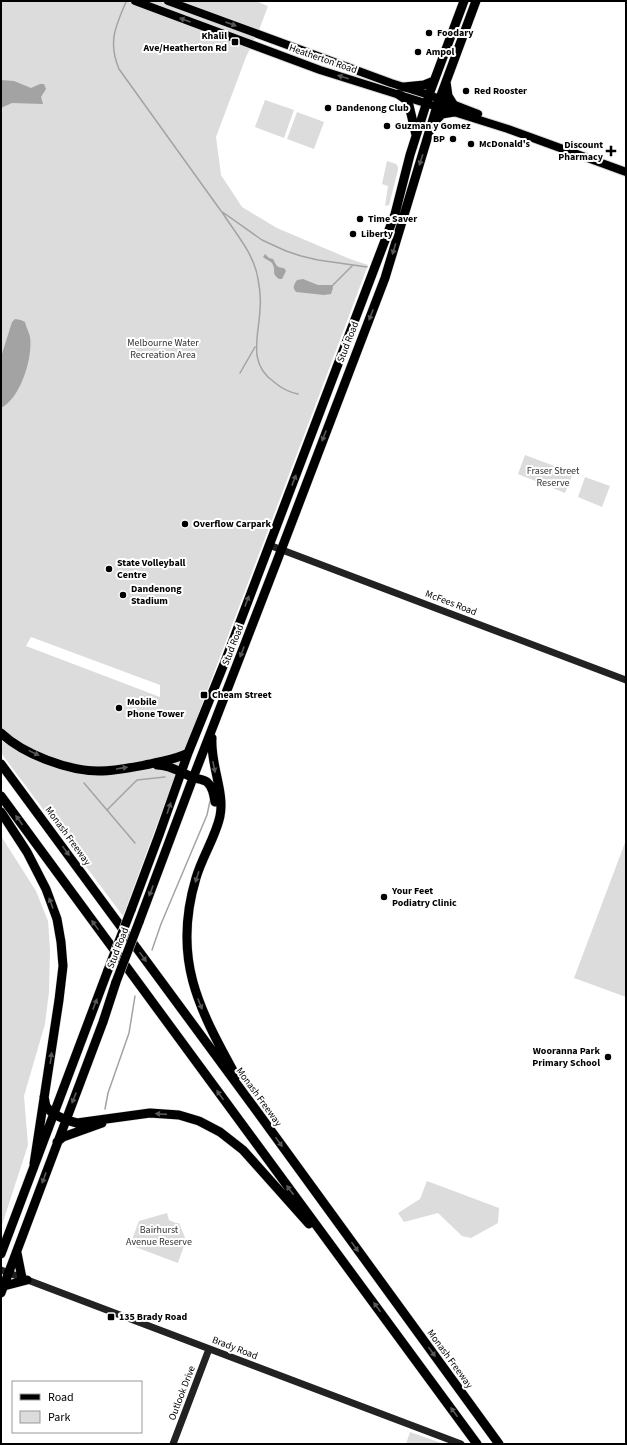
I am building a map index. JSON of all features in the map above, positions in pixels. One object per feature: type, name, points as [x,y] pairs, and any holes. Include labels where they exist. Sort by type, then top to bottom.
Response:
[{"type":"highway","name":"Stud Road","points":[[1,1254],[159,835],[188,753],[226,659],[268,545],[395,214],[416,135],[434,81],[464,1]]},
{"type":"highway","name":"Stud Road","points":[[2,1290],[5,1272],[16,1252],[193,778],[282,550],[385,278],[438,103],[476,1]]},
{"type":"highway","points":[[416,135],[408,102],[401,90],[424,85],[434,81]]},
{"type":"highway","points":[[431,125],[442,114],[453,108],[448,96],[446,81]]},
{"type":"highway","points":[[212,728],[212,757],[221,801],[220,815],[217,828],[210,840],[196,877],[187,924],[187,954],[194,988],[215,1037],[256,1110]]},
{"type":"highway","points":[[1,733],[30,752],[54,762],[77,769],[99,771],[145,765],[174,759],[188,753]]},
{"type":"highway","name":"Monash Freeway","points":[[1,764],[256,1110],[498,1444]]},
{"type":"highway","points":[[145,765],[162,765],[176,769],[193,778],[207,782],[214,793],[216,809],[210,840]]},
{"type":"highway","points":[[1,796],[477,1444]]},
{"type":"highway","points":[[1,812],[27,852],[46,889],[57,919],[61,942],[63,966],[59,1000],[34,1164]]},
{"type":"highway","points":[[44,1097],[47,1107],[54,1113],[77,1123],[150,1113],[179,1115],[199,1121],[220,1132],[243,1150],[347,1266]]},
{"type":"highway","points":[[57,1142],[63,1137],[105,1122],[110,1118]]},
{"type":"highway","points":[[2,1290],[25,1279],[16,1252]]},
{"type":"main road","name":"Heatherton Road","points":[[135,1],[320,70],[401,90],[487,118],[508,129],[626,172]]},
{"type":"main road","name":"Heatherton Road","points":[[168,1],[392,83],[401,90]]},
{"type":"main road","points":[[254,45],[258,34]]},
{"type":"main road","points":[[271,51],[274,41]]},
{"type":"street","name":"McFees Road","points":[[268,545],[626,680]]},
{"type":"street","name":"Brady Road","points":[[5,1272],[461,1444]]},
{"type":"street","name":"Outlook Drive","points":[[173,1444],[209,1349]]},
{"type":"green space","name":"Melbourne Water Recreation Area","points":[[1,1],[256,1],[268,6],[259,30],[246,57],[216,137],[221,175],[242,207],[277,228],[350,259],[368,265],[123,916],[1,753]],"holes":[[[31,637],[160,685],[160,697],[26,646]]]},
{"type":"green space","points":[[265,100],[294,110],[284,138],[255,127]]},
{"type":"green space","points":[[297,112],[324,122],[314,149],[287,139]]},
{"type":"green space","points":[[387,161],[396,164],[398,170],[389,205],[385,206],[388,186],[382,184]]},
{"type":"green space","name":"Fraser Street Reserve","points":[[525,455],[573,473],[565,493],[518,474]]},
{"type":"green space","name":"Fraser Street Reserve","points":[[585,477],[610,486],[602,507],[578,497]]},
{"type":"green space","points":[[1,836],[36,891],[48,921],[50,950],[49,992],[45,1024],[24,1096],[28,1145],[1,1228]]},
{"type":"green space","points":[[626,840],[626,997],[574,978]]},
{"type":"green space","points":[[427,1181],[499,1208],[498,1223],[471,1238],[462,1236],[438,1213],[404,1222],[398,1213],[420,1199]]},
{"type":"green space","name":"Bairhurst Avenue Reserve","points":[[167,1213],[169,1220],[179,1223],[186,1240],[178,1263],[130,1245],[139,1221]]},
{"type":"green space","points":[[410,1432],[444,1444],[406,1444]]},
{"type":"shaded area","points":[[1,80],[14,81],[31,88],[44,84],[46,89],[41,97],[43,104],[12,103],[1,108]]},
{"type":"shaded area","points":[[265,254],[269,258],[273,259],[278,266],[284,268],[286,271],[282,279],[279,279],[275,275],[272,264],[263,257]]},
{"type":"shaded area","points":[[303,279],[318,285],[332,285],[333,288],[331,294],[324,295],[296,292],[294,287],[295,283],[297,280]]},
{"type":"shaded area","points":[[15,319],[25,322],[30,337],[30,355],[20,386],[8,403],[1,408],[1,357],[12,322]]},
{"type":"waterway","points":[[126,2],[116,27],[113,43],[119,69],[221,211],[262,240],[286,251],[318,260],[367,267]]},
{"type":"waterway","points":[[222,212],[248,252],[256,270],[260,298],[256,348],[260,366],[266,375],[279,386],[298,394]]},
{"type":"waterway","points":[[332,286],[352,266]]},
{"type":"waterway","points":[[240,373],[255,347]]},
{"type":"waterway","points":[[107,810],[137,780],[165,777]]},
{"type":"waterway","points":[[84,783],[135,843]]},
{"type":"waterway","points":[[152,950],[161,924],[207,815],[210,801]]},
{"type":"waterway","points":[[105,1109],[108,1093],[129,1033],[135,996]]},
{"type":"place","name":"Foodary","points":[[429,33]]},
{"type":"place","name":"Khalil Ave/Heatherton Rd","points":[[235,42]]},
{"type":"place","name":"Ampol","points":[[418,52]]},
{"type":"place","name":"Red Rooster","points":[[466,91]]},
{"type":"place","name":"Dandenong Club","points":[[328,108]]},
{"type":"place","name":"Guzman y Gomez","points":[[387,126]]},
{"type":"place","name":"BP","points":[[453,139]]},
{"type":"place","name":"McDonald's","points":[[471,144]]},
{"type":"place","name":"Discount Pharmacy","points":[[611,151]]},
{"type":"place","name":"Time Saver","points":[[360,219]]},
{"type":"place","name":"Liberty","points":[[353,234]]},
{"type":"place","name":"Overflow Carpark","points":[[185,524]]},
{"type":"place","name":"State Volleyball Centre","points":[[109,569]]},
{"type":"place","name":"Dandenong Stadium","points":[[123,595]]},
{"type":"place","name":"Cheam Street","points":[[204,695]]},
{"type":"place","name":"Mobile Phone Tower","points":[[119,708]]},
{"type":"place","name":"Your Feet Podiatry Clinic","points":[[384,897]]},
{"type":"place","name":"Wooranna Park Primary School","points":[[608,1057]]},
{"type":"place","name":"135 Brady Road","points":[[111,1317]]}]
